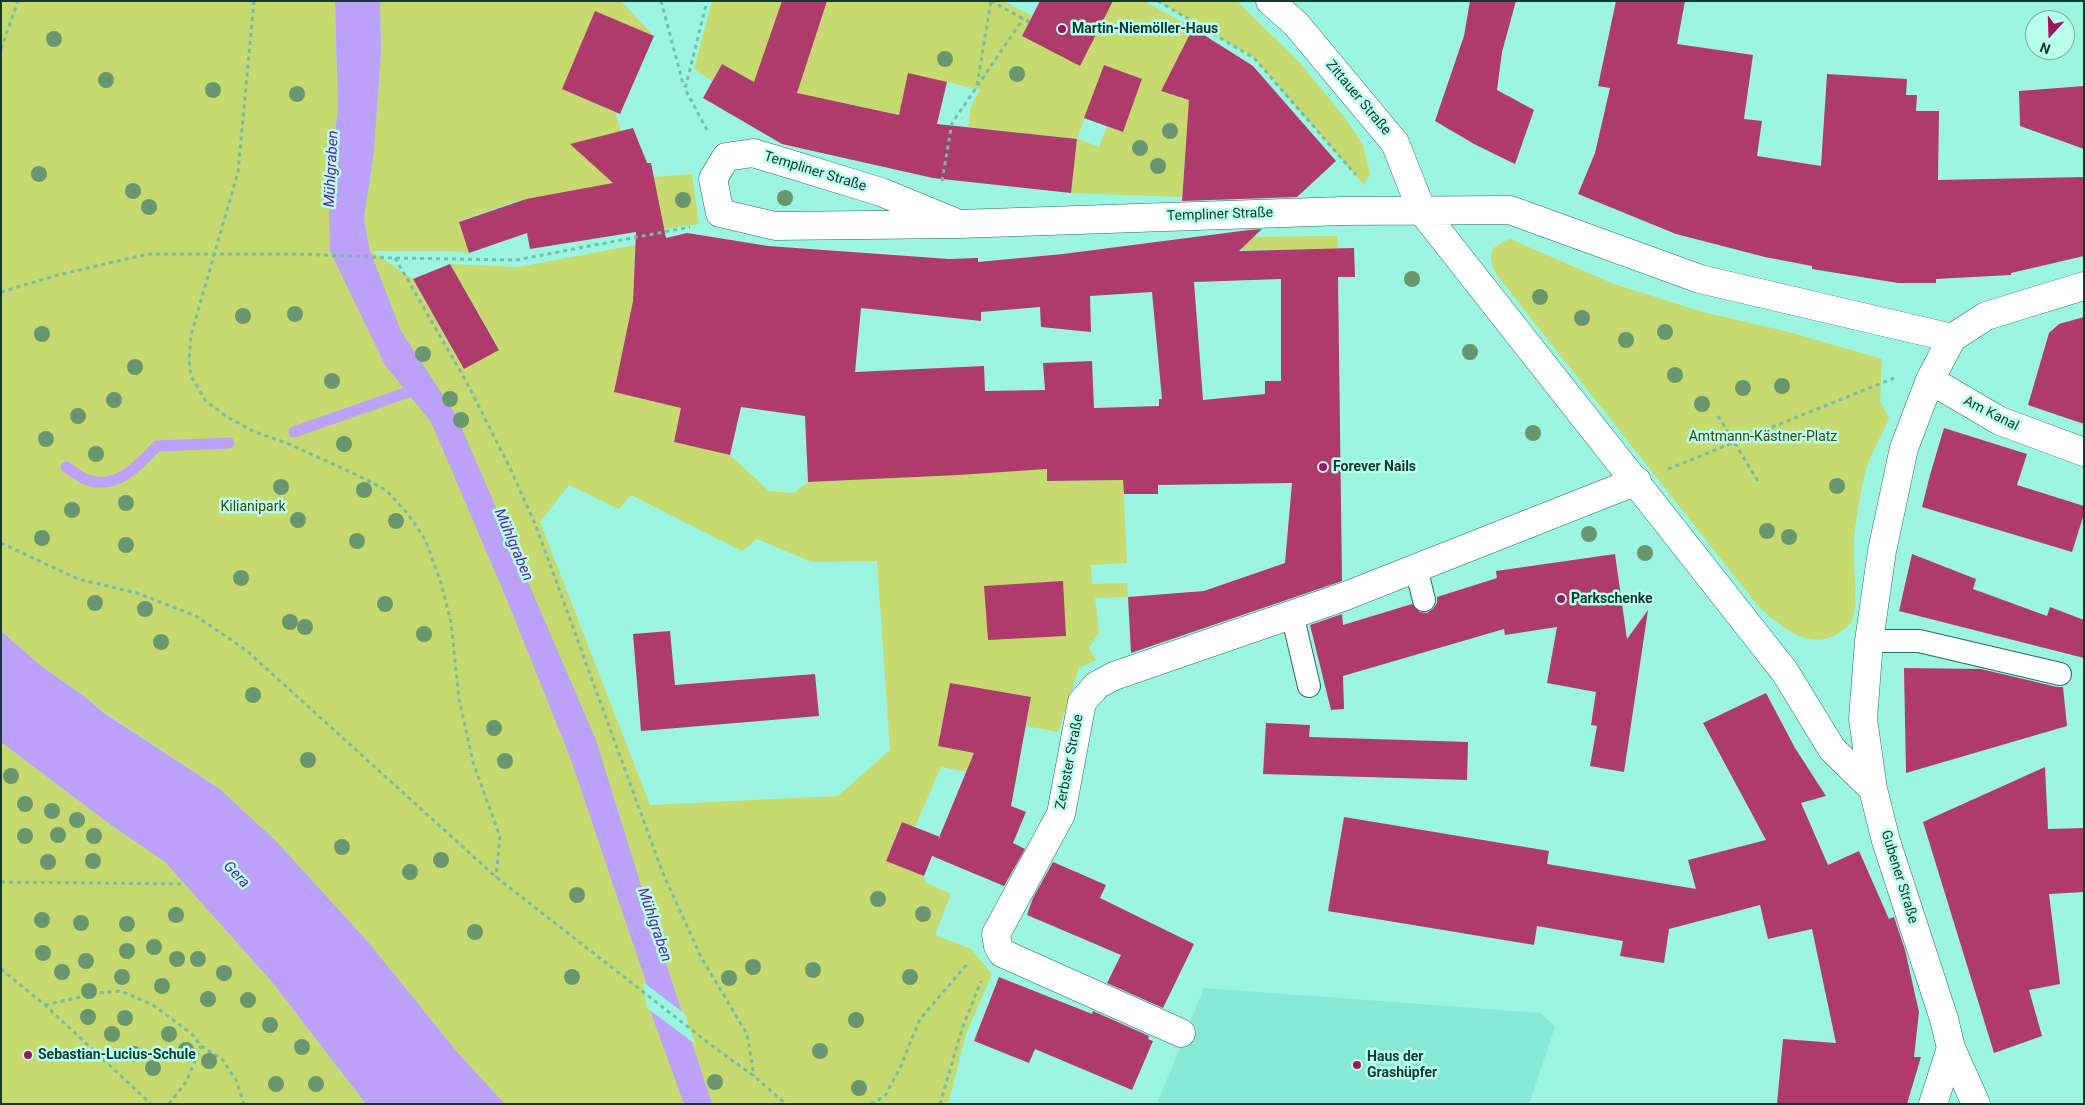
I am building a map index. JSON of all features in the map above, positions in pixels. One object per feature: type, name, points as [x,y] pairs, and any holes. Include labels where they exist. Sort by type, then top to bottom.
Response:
[{"type":"street","name":"Zittauer Straße","points":[[1270,1],[1296,24],[1395,143],[1422,211]]},
{"type":"street","name":"Templiner Straße","points":[[726,157],[753,153],[881,192],[959,224]]},
{"type":"street","points":[[720,213],[713,179],[726,157]]},
{"type":"street","points":[[1422,211],[1510,210],[1700,278],[1952,338]]},
{"type":"street","name":"Templiner Straße","points":[[720,213],[775,226],[959,224],[1422,211]]},
{"type":"street","points":[[1422,211],[1542,376],[1637,481],[1786,672],[1832,749],[1873,789]]},
{"type":"street","points":[[1869,641],[1882,551],[1904,448],[1930,380],[1952,338],[1986,316],[2084,286]]},
{"type":"street","name":"Am Kanal","points":[[1930,380],[2000,421],[2084,452]]},
{"type":"street","points":[[1416,568],[1637,481]]},
{"type":"street","name":"Zerbster Straße","points":[[998,946],[996,934],[1061,814],[1082,702],[1097,685],[1114,676],[1343,596],[1416,568]]},
{"type":"street","name":"Gubener Straße","points":[[1869,641],[1863,719],[1873,789],[1886,841],[1944,1019],[1951,1048],[1976,1104]]},
{"type":"street","points":[[998,946],[1002,953],[1180,1033]]},
{"type":"street","points":[[1933,1104],[1951,1048]]},
{"type":"lane","points":[[1416,568],[1424,600]]},
{"type":"lane","points":[[1292,614],[1309,686]]},
{"type":"lane","points":[[1869,641],[1919,641],[2060,674]]},
{"type":"path","points":[[1,49],[18,1]]},
{"type":"path","points":[[254,1],[238,172],[191,334],[189,360],[192,376],[206,401],[227,417],[255,432],[289,444],[386,490],[408,514],[425,540],[441,583],[451,622],[459,699],[473,762],[500,837],[496,877]]},
{"type":"path","points":[[661,1],[684,89],[699,119],[726,157]]},
{"type":"path","points":[[684,89],[707,1]]},
{"type":"path","points":[[977,87],[992,1],[1029,22]]},
{"type":"path","points":[[1158,1],[1254,58],[1359,178]]},
{"type":"path","points":[[942,184],[952,124],[1023,19]]},
{"type":"path","points":[[1,292],[58,275],[148,254],[300,254],[516,260],[700,225],[720,213]]},
{"type":"path","points":[[395,258],[466,381],[510,468],[536,526],[662,871],[701,957],[747,1034],[754,1076]]},
{"type":"path","points":[[1637,481],[1901,375]]},
{"type":"path","points":[[1718,416],[1758,481]]},
{"type":"path","points":[[1,544],[78,579],[137,593],[196,616],[248,650],[496,877],[620,975],[754,1076],[786,1104]]},
{"type":"path","points":[[1,882],[184,884]]},
{"type":"path","points":[[871,1104],[885,1096],[900,1068],[920,1019],[972,959],[998,946]]},
{"type":"path","points":[[1,969],[45,1005],[151,1104]]},
{"type":"path","points":[[940,1104],[962,1029],[982,978]]},
{"type":"path","points":[[45,1005],[98,993],[121,991],[154,1005],[192,1034],[201,1046],[222,1059],[236,1080],[244,1104]]},
{"type":"path","points":[[169,1104],[186,1082],[201,1046]]},
{"type":"shaded area","name":"Haus der Grashüpfer","points":[[1204,988],[1541,1013],[1555,1027],[1529,1104],[1157,1104]]},
{"type":"green space","name":"Kilianipark","points":[[1,1],[335,1],[338,110],[328,181],[370,251],[364,219],[374,152],[381,52],[380,1],[621,1],[654,36],[595,12],[562,89],[615,112],[621,131],[590,162],[641,147],[654,177],[692,174],[699,224],[664,229],[543,196],[520,200],[459,221],[469,253],[447,251],[371,251],[413,279],[464,369],[499,349],[450,264],[518,267],[635,245],[633,303],[614,392],[681,408],[674,442],[730,455],[769,491],[794,493],[808,482],[990,473],[1046,440],[1047,481],[1123,480],[1127,563],[1091,565],[1092,584],[1127,583],[1128,597],[1095,598],[1099,632],[1089,648],[1096,660],[1079,668],[1058,732],[1026,726],[1031,697],[1006,692],[1003,705],[975,688],[950,683],[938,746],[1019,762],[1016,781],[941,767],[915,827],[902,822],[886,860],[924,876],[926,883],[951,894],[935,935],[971,949],[992,974],[966,1034],[948,1104],[505,1104],[458,1053],[369,943],[278,843],[220,789],[104,712],[41,666],[1,631]],"holes":[[[569,485],[619,509],[631,495],[742,551],[757,539],[812,562],[877,561],[890,750],[838,796],[650,805],[540,522]]]},
{"type":"green space","points":[[712,1],[1003,1],[1032,16],[1022,36],[1080,65],[1113,1],[1144,1],[1193,28],[1224,111],[1186,142],[1182,197],[1071,193],[1077,139],[968,127],[971,106],[980,90],[947,82],[899,115],[836,101],[824,153],[791,103],[722,64],[712,81],[694,69]],"holes":[[[1104,65],[1142,79],[1123,132],[1107,127],[1099,147],[1077,139]]]},
{"type":"green space","points":[[1158,1],[1237,1],[1301,64],[1345,118],[1363,145],[1370,174],[1364,185],[1254,58]]},
{"type":"green space","points":[[1337,236],[1338,249],[1210,250],[1217,237]]},
{"type":"green space","name":"Amtmann-Kästner-Platz","points":[[1510,239],[1614,284],[1703,312],[1789,332],[1882,359],[1880,401],[1889,418],[1868,464],[1862,486],[1854,538],[1855,609],[1852,621],[1846,627],[1826,639],[1804,638],[1784,628],[1758,606],[1496,274],[1491,261],[1492,252],[1498,245]]},
{"type":"green space","points":[[1,742],[108,823],[165,862],[272,982],[366,1104],[1,1104]]},
{"type":"water","name":"Mühlgraben","points":[[335,1],[380,1],[381,52],[374,152],[364,219],[370,251],[401,331],[457,417],[596,740],[712,1104],[684,1104],[650,1010],[646,982],[570,757],[507,600],[431,422],[385,365],[330,251],[328,181],[338,110]]},
{"type":"water","name":"Gera","points":[[1,631],[41,666],[84,696],[104,713],[220,789],[278,843],[369,943],[458,1053],[505,1104],[366,1104],[272,982],[165,862],[108,823],[1,742]]},
{"type":"pier","points":[[643,982],[685,1014],[695,1044],[647,1008]]},
{"type":"building","points":[[782,1],[827,1],[797,93],[899,115],[908,73],[947,82],[937,124],[1077,139],[1071,193],[933,178],[782,144],[703,98],[722,64],[754,82]]},
{"type":"building","name":"Martin-Niemöller-Haus","points":[[1040,1],[1113,1],[1080,66],[1022,36]]},
{"type":"building","points":[[1470,1],[1516,1],[1502,52],[1497,90],[1534,110],[1515,164],[1474,144],[1435,121],[1464,36]]},
{"type":"building","points":[[1616,1],[1685,1],[1677,44],[1753,55],[1744,119],[1762,121],[1757,156],[1821,166],[1827,74],[1907,79],[1906,95],[1917,95],[1916,111],[1939,111],[1938,180],[2084,177],[2084,256],[2011,273],[2011,275],[1936,279],[1936,283],[1898,283],[1812,269],[1812,266],[1765,257],[1676,234],[1578,194],[1595,153],[1610,88],[1598,86]]},
{"type":"building","points":[[595,11],[654,36],[620,114],[562,89]]},
{"type":"building","points":[[1193,28],[1253,66],[1336,161],[1297,197],[1182,201],[1189,100],[1161,91]]},
{"type":"building","points":[[1104,65],[1142,79],[1123,132],[1084,118]]},
{"type":"building","points":[[2084,86],[2084,149],[2020,126],[2019,91]]},
{"type":"building","points":[[633,128],[647,163],[651,163],[666,238],[687,233],[768,246],[949,259],[978,258],[978,262],[1063,254],[1262,229],[1239,251],[1354,248],[1355,277],[1338,277],[1342,581],[1131,653],[1128,597],[1204,591],[1285,563],[1292,483],[1158,485],[1158,494],[1124,494],[1123,480],[1047,481],[1047,469],[808,482],[805,416],[741,407],[730,455],[674,442],[681,408],[614,392],[633,301],[636,232],[530,249],[527,233],[469,253],[459,222],[526,199],[613,183],[570,144]],"holes":[[[1281,279],[1281,381],[1265,381],[1265,394],[1203,400],[1194,282]],[[1152,292],[1162,399],[1159,399],[1159,406],[1094,408],[1092,361],[1043,363],[1045,390],[985,391],[984,366],[855,372],[861,308],[981,321],[981,312],[1040,307],[1041,327],[1091,332],[1090,296]]]},
{"type":"building","points":[[450,264],[499,350],[464,369],[413,279]]},
{"type":"building","points":[[2084,317],[2084,424],[2028,405],[2049,333],[2059,324]]},
{"type":"building","points":[[1944,428],[2027,454],[2017,485],[2084,506],[2084,514],[2072,552],[1922,507]]},
{"type":"building","points":[[1615,554],[1627,639],[1648,610],[1624,772],[1590,766],[1597,726],[1591,725],[1596,692],[1547,683],[1557,627],[1505,635],[1504,629],[1343,676],[1344,709],[1331,710],[1310,625],[1342,614],[1343,625],[1412,604],[1420,612],[1427,613],[1437,603],[1437,597],[1497,578],[1496,571]]},
{"type":"building","points":[[1912,554],[1976,579],[1973,589],[2047,616],[2050,607],[2084,620],[2084,658],[1899,611]]},
{"type":"building","points":[[1063,581],[1066,636],[988,640],[984,586]]},
{"type":"building","points":[[670,631],[675,685],[815,674],[819,716],[641,731],[633,634]]},
{"type":"building","points":[[1904,668],[1981,669],[2063,687],[2067,726],[1906,773]]},
{"type":"building","points":[[950,683],[1031,697],[1011,806],[1026,812],[1013,843],[1025,849],[1004,886],[932,856],[924,876],[886,861],[902,822],[939,837],[974,753],[938,746]]},
{"type":"building","points":[[1766,693],[1795,748],[1826,796],[1801,803],[1828,865],[1859,851],[1889,919],[1894,917],[1905,950],[1919,1012],[1914,1057],[1921,1057],[1907,1104],[1777,1104],[1783,1039],[1836,1043],[1812,929],[1768,939],[1760,905],[1669,929],[1664,963],[1620,956],[1623,941],[1537,926],[1534,945],[1328,911],[1344,817],[1549,851],[1547,864],[1696,889],[1688,860],[1766,840],[1703,723]]},
{"type":"building","points":[[1266,723],[1310,725],[1309,737],[1468,742],[1467,780],[1263,774]]},
{"type":"building","points":[[2045,767],[2048,829],[2084,828],[2084,892],[2049,894],[2060,984],[2029,990],[2042,1036],[1994,1053],[1923,822]]},
{"type":"building","points":[[1053,862],[1106,885],[1100,898],[1194,944],[1163,1008],[1107,983],[1121,955],[1027,915],[1033,898]]},
{"type":"building","points":[[999,977],[1092,1014],[1093,1011],[1149,1036],[1148,1039],[1153,1041],[1132,1090],[1035,1049],[1029,1063],[974,1041]]},
{"type":"waterway","points":[[294,432],[420,388]]},
{"type":"waterway","points":[[66,467],[87,480],[108,482],[126,474],[157,446],[229,443]]},
{"type":"place","name":"Martin-Niemöller-Haus","points":[[1062,29]]},
{"type":"place","name":"Forever Nails","points":[[1323,467]]},
{"type":"place","name":"Parkschenke","points":[[1561,599]]},
{"type":"place","name":"Sebastian-Lucius-Schule","points":[[28,1055]]},
{"type":"place","name":"Haus der Grashüpfer","points":[[1357,1065]]}]
